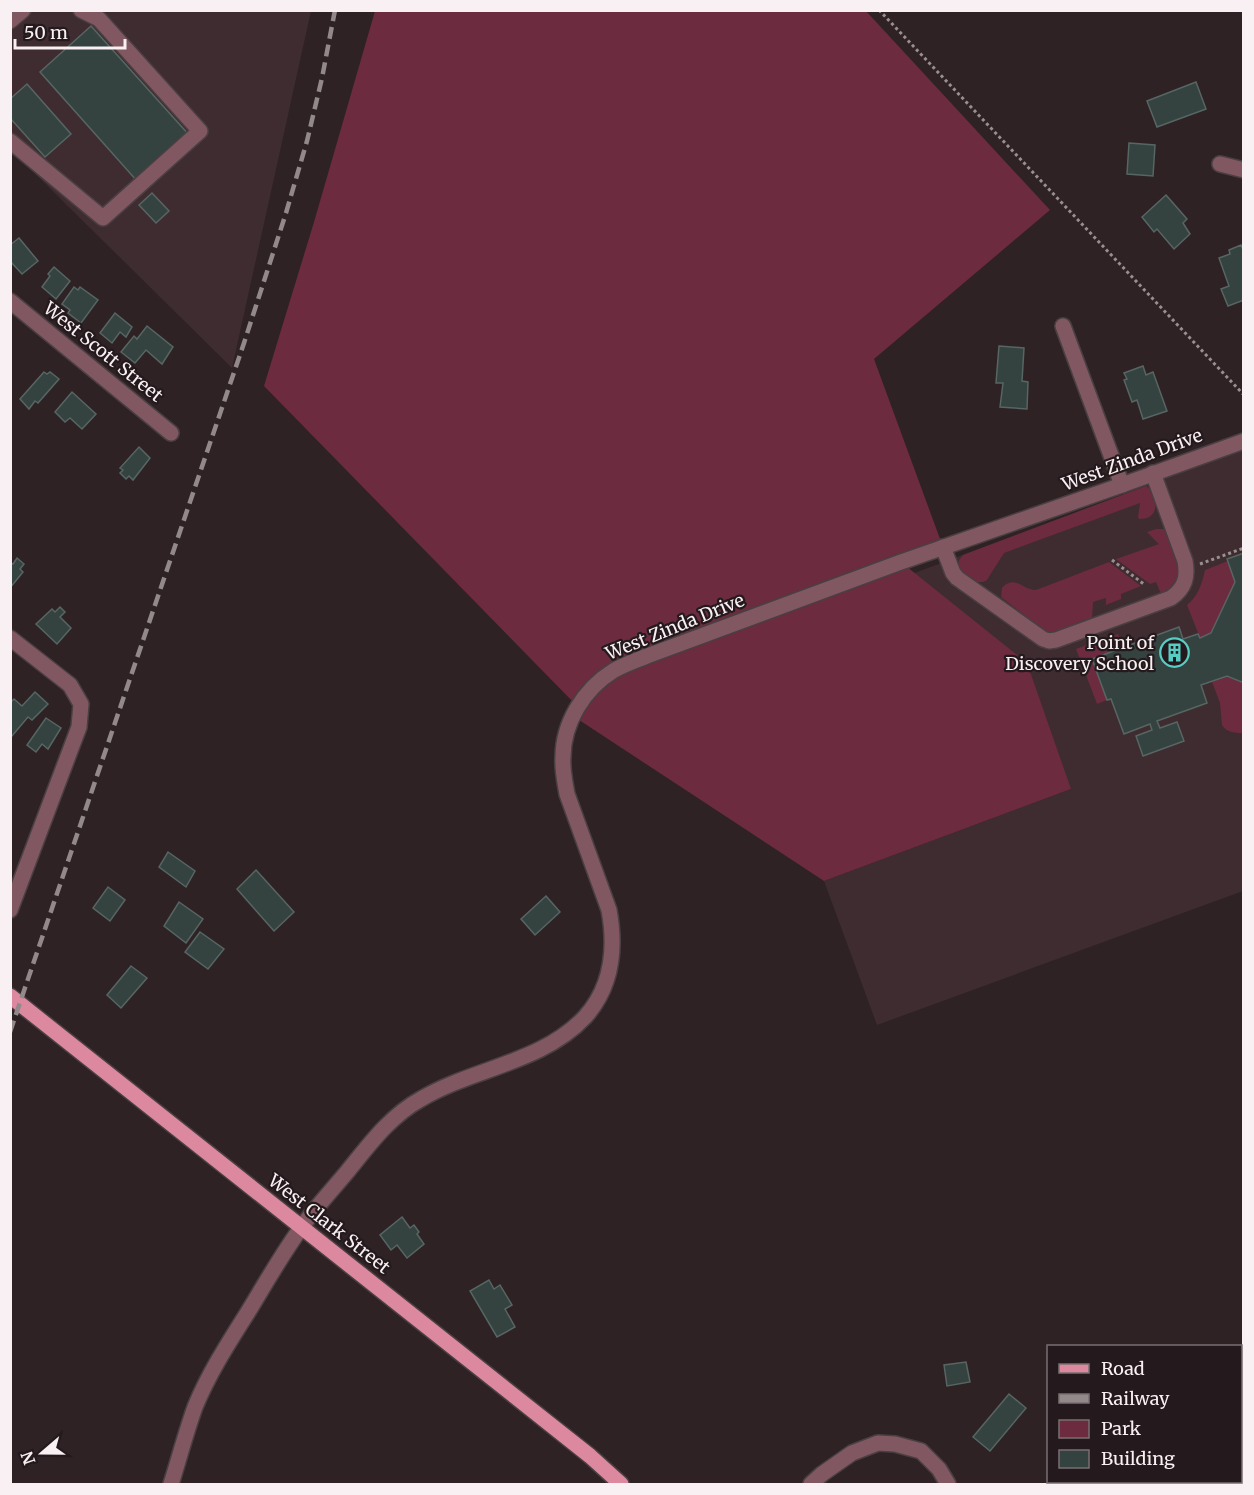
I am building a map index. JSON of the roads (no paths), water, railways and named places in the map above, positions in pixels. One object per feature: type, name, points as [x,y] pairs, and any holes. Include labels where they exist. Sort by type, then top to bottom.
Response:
[{"type":"main road","name":"West Clark Street","points":[[10,996],[590,1456],[621,1485]]},
{"type":"street","points":[[10,21],[23,10]]},
{"type":"street","points":[[10,141],[102,218],[200,131],[99,19],[81,10]]},
{"type":"street","points":[[1220,164],[1244,170]]},
{"type":"street","name":"West Scott Street","points":[[10,301],[171,433]]},
{"type":"street","points":[[1063,326],[1122,485]]},
{"type":"street","name":"West Zinda Drive","points":[[171,1485],[195,1407],[222,1353],[301,1228],[382,1130],[421,1098],[558,1041],[588,1014],[599,997],[610,969],[613,949],[609,910],[567,794],[563,775],[566,735],[583,699],[596,684],[612,672],[647,656],[943,547],[1244,441]]},
{"type":"street","points":[[943,547],[957,578],[1043,639],[1056,640],[1171,598],[1185,584],[1187,574],[1185,561],[1154,473]]},
{"type":"street","points":[[10,638],[70,685],[81,704],[79,727],[10,910]]},
{"type":"street","points":[[811,1485],[822,1474],[852,1453],[878,1443],[895,1444],[921,1451],[939,1469],[948,1485]]},
{"type":"railway","points":[[10,1032],[286,213],[307,141],[335,10]]},
{"type":"place","name":"Point of Discovery School","points":[[1175,653]]}]
